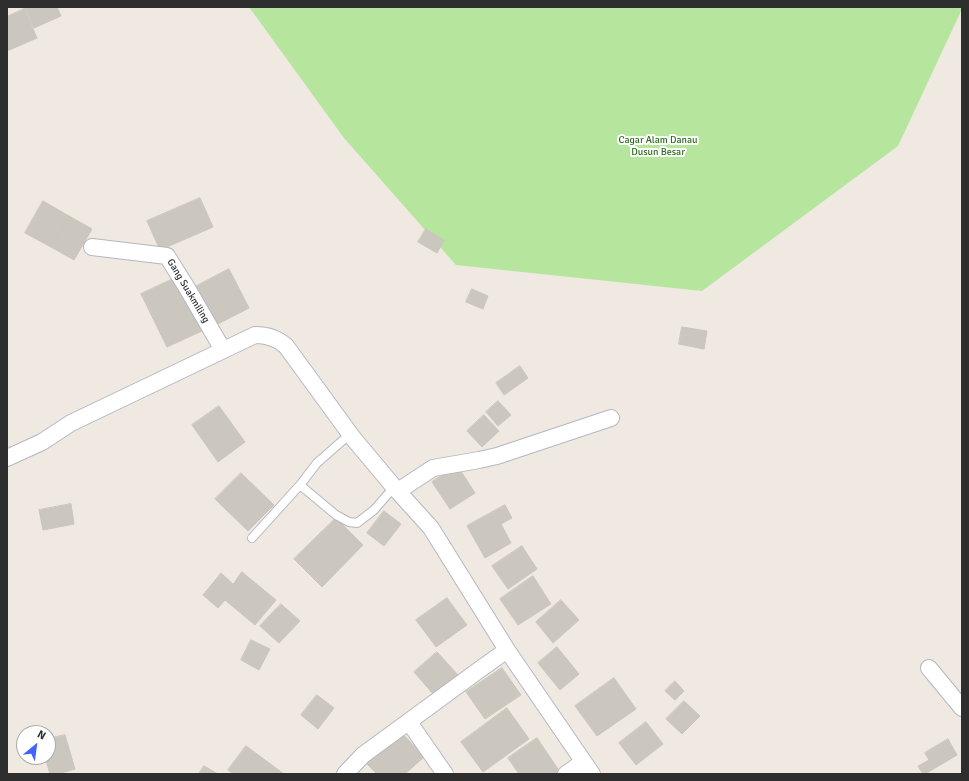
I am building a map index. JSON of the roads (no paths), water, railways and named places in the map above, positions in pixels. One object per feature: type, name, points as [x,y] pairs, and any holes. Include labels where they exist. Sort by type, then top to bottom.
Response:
[{"type":"street","name":"Gang Suakmiling","points":[[92,247],[167,256],[223,350]]},
{"type":"street","points":[[7,458],[42,442],[71,423],[255,335],[263,335],[274,338],[283,343],[350,434],[431,528],[507,650],[587,768],[566,774]]},
{"type":"street","points":[[396,489],[433,468],[497,456],[611,418]]},
{"type":"street","points":[[345,774],[363,755],[507,650]]},
{"type":"street","points":[[929,668],[962,708]]},
{"type":"street","points":[[409,722],[445,774]]},
{"type":"lane","points":[[252,538],[300,485],[317,463],[350,434]]},
{"type":"lane","points":[[300,485],[336,515],[349,522],[357,523],[374,510],[396,489]]},
{"type":"park label","name":"Cagar Alam Danau Dusun Besar","points":[[658,146]]}]
